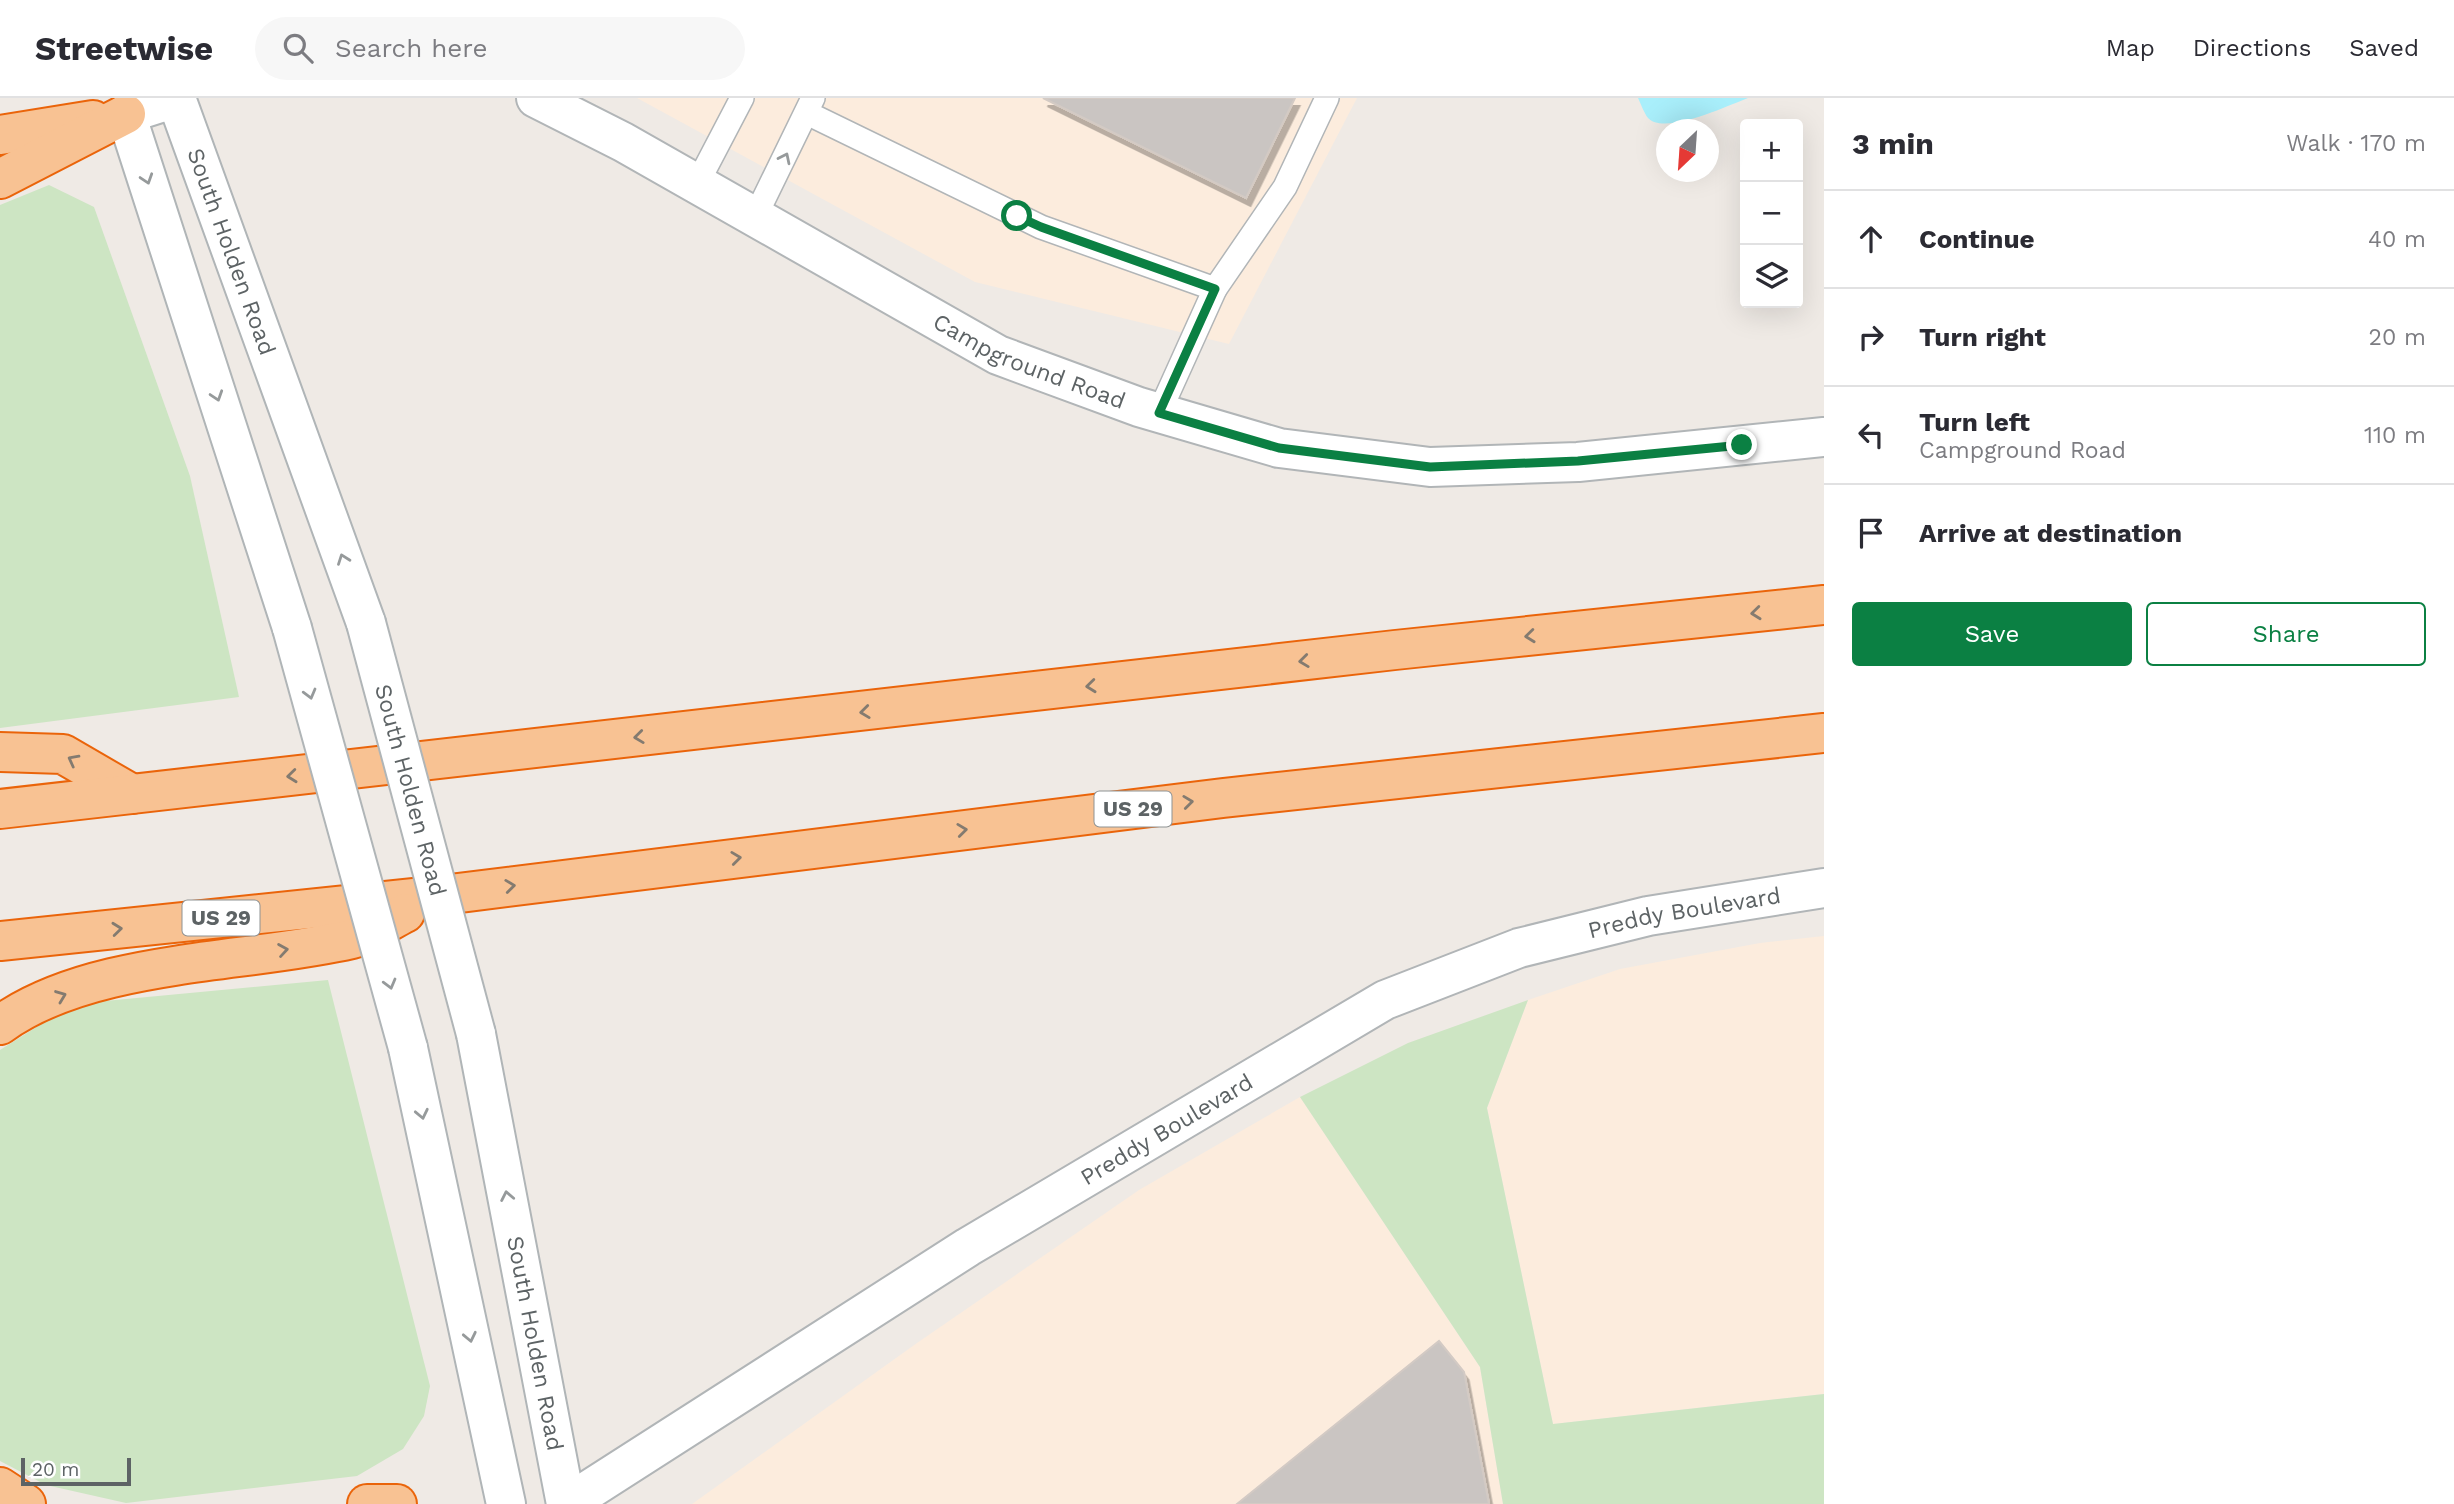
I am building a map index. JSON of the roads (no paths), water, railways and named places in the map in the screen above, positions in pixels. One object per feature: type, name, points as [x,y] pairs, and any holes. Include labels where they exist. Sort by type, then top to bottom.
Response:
[{"type":"highway","points":[[0,135],[126,114]]},
{"type":"highway","points":[[0,180],[126,114]]},
{"type":"highway","points":[[0,809],[1824,605]]},
{"type":"highway","name":"US 29","points":[[0,941],[443,895],[1223,798],[1824,733]]},
{"type":"highway","points":[[0,751],[63,754],[132,794]]},
{"type":"highway","points":[[0,1025],[19,1011],[108,978],[355,938],[443,895]]},
{"type":"highway","points":[[0,1488],[26,1504]]},
{"type":"highway","points":[[367,1504],[397,1504]]},
{"type":"main road","points":[[176,98],[126,114],[292,628],[408,1048],[506,1504]]},
{"type":"main road","name":"South Holden Road","points":[[176,98],[366,623],[476,1034],[566,1504]]},
{"type":"main road","name":"Campground Road","points":[[536,98],[697,184],[998,355],[1159,413],[1279,448],[1430,467],[1578,461],[1824,437]]},
{"type":"main road","name":"Preddy Boulevard","points":[[566,1504],[968,1247],[1385,1000],[1519,948],[1648,916],[1824,888]]},
{"type":"lane","points":[[697,184],[742,98]]},
{"type":"lane","points":[[1159,413],[1215,289],[1286,187],[1327,98]]},
{"type":"lane","points":[[755,217],[810,105],[1041,227],[1215,289]]},
{"type":"water","points":[[1638,98],[1748,98],[1690,119],[1656,119],[1656,123],[1648,118]]}]
